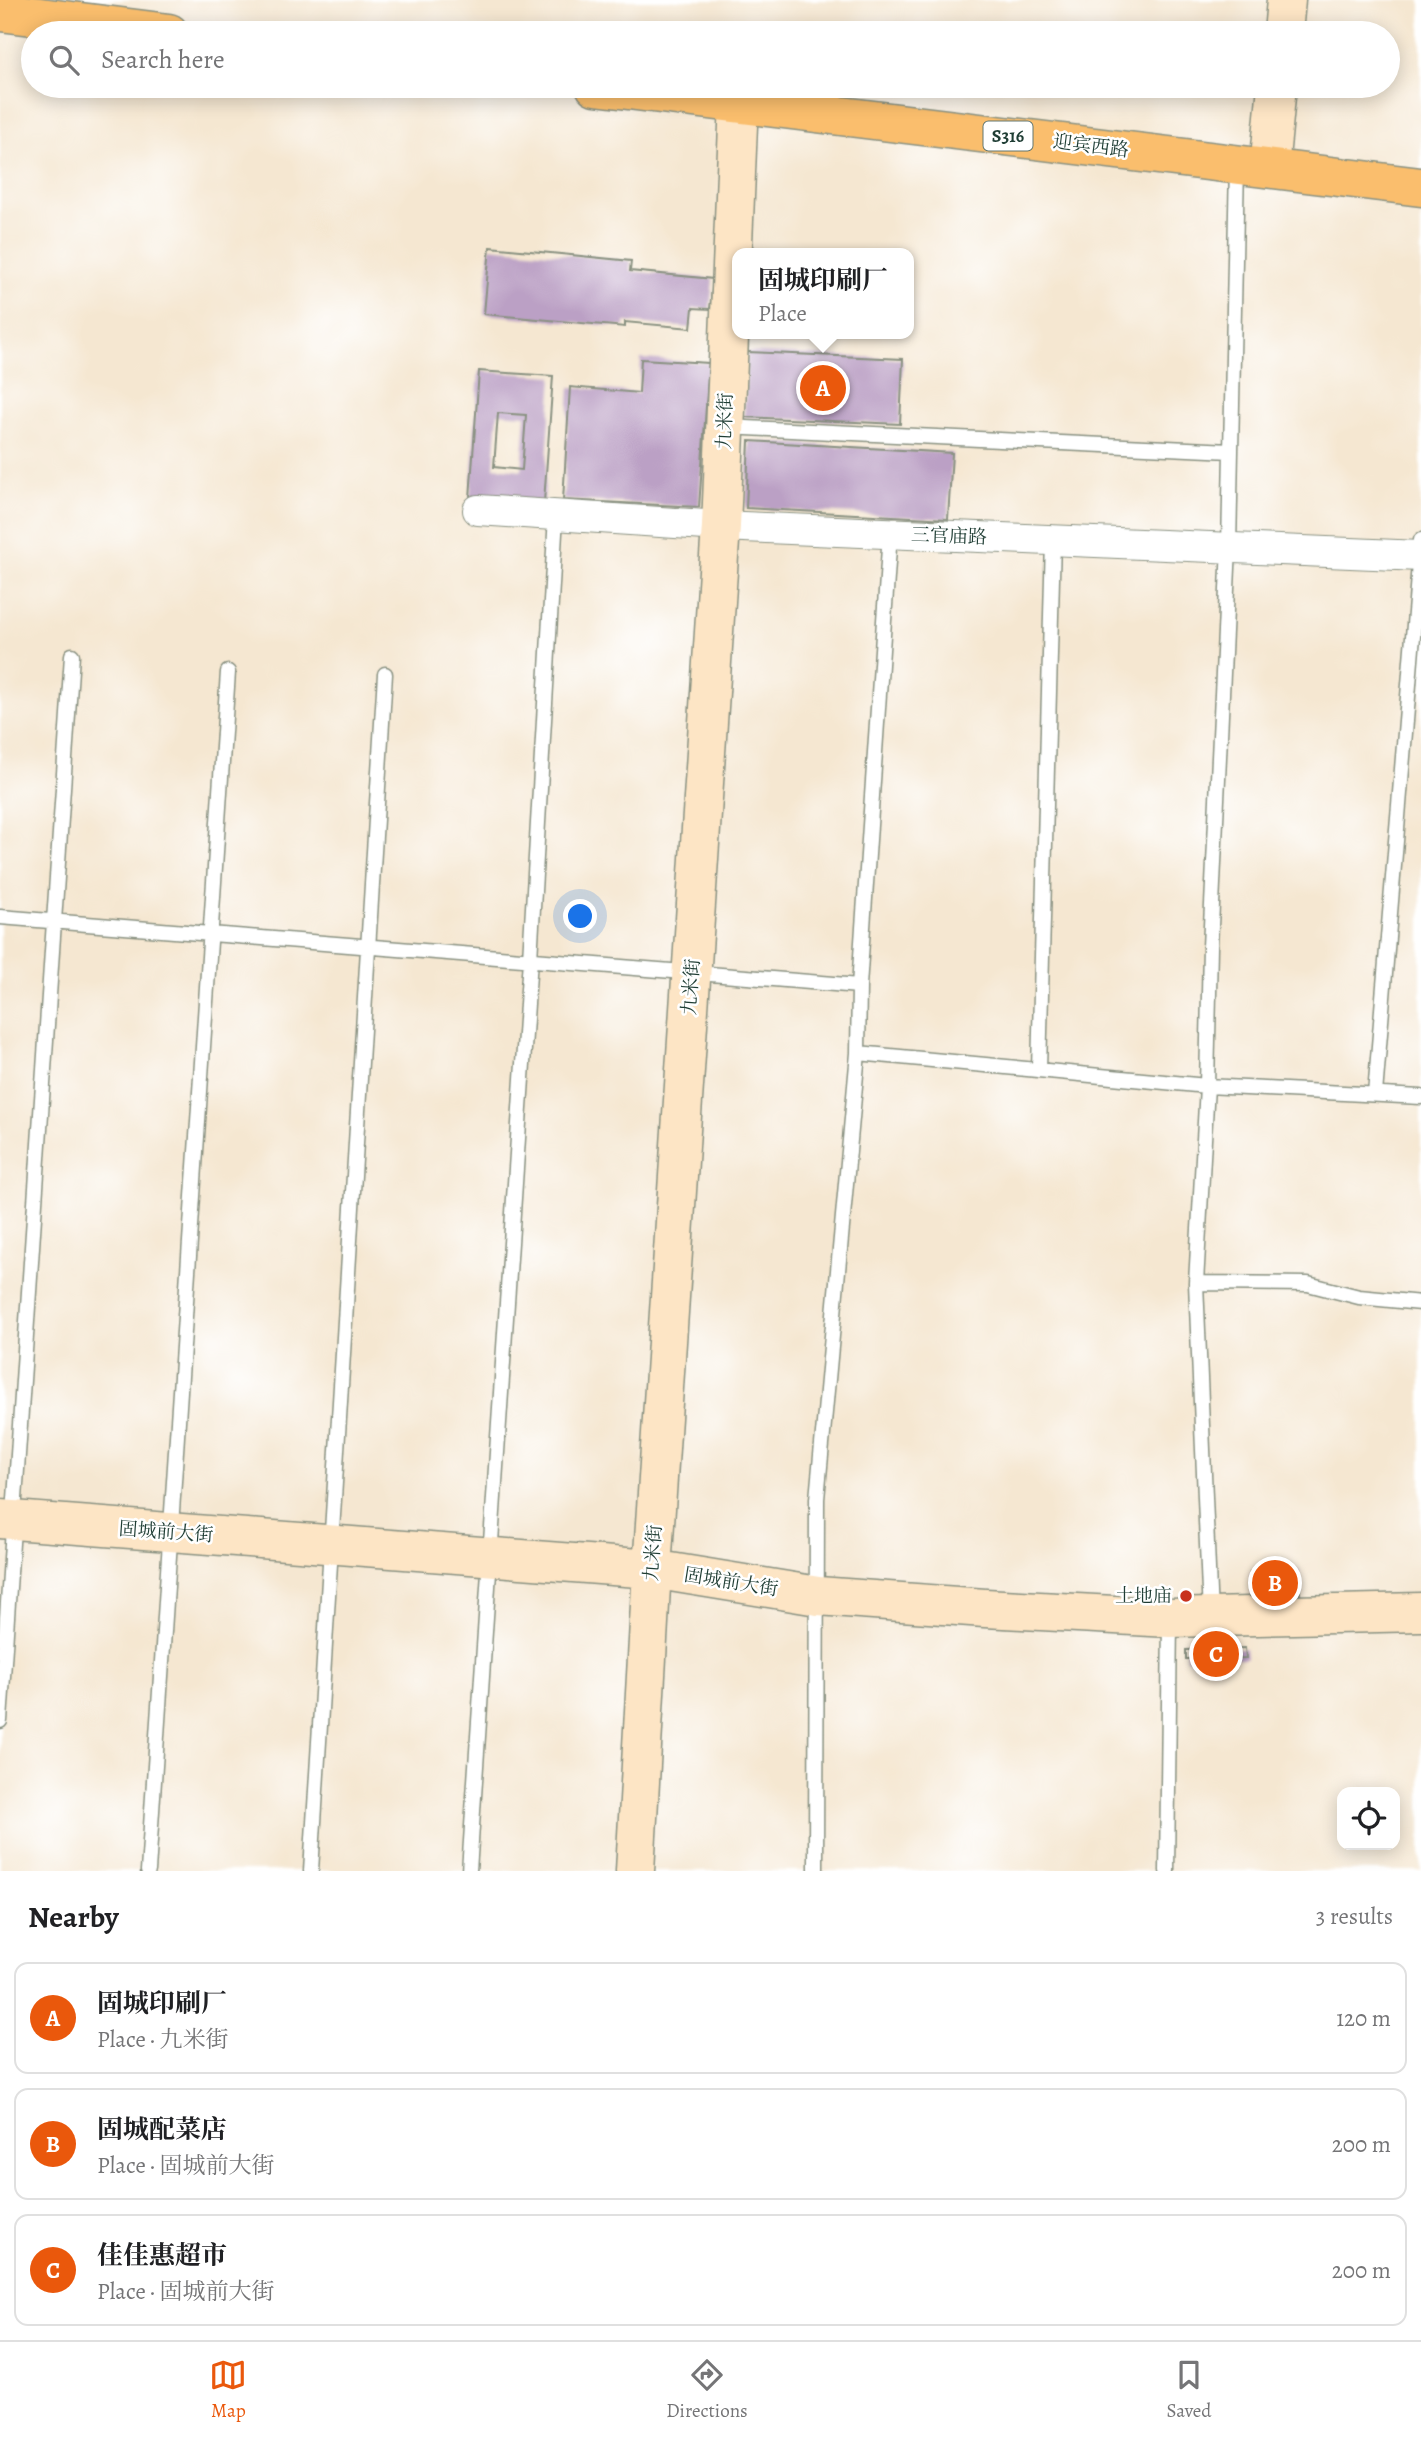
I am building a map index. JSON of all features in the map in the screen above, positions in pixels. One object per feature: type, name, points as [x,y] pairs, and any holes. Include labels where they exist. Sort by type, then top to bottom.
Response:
[{"type":"main road","points":[[0,12],[72,21]]},
{"type":"main road","name":"迎宾西路","points":[[703,98],[1421,187]]},
{"type":"street","points":[[1284,21],[1286,0]]},
{"type":"street","points":[[1253,166],[1273,98]]},
{"type":"street","name":"九米街","points":[[732,248],[739,102]]},
{"type":"street","name":"九米街","points":[[635,1871],[652,1569],[721,526],[732,254]]},
{"type":"street","name":"三官庙路","points":[[478,510],[721,526],[1229,547],[1421,550]]},
{"type":"street","name":"固城前大街","points":[[7,1520],[652,1569],[818,1596],[985,1608],[1170,1618],[1421,1612]]},
{"type":"lane","points":[[1210,1618],[1196,1283],[1207,1086],[1231,452],[1253,166]]},
{"type":"lane","points":[[724,427],[1231,452]]},
{"type":"lane","points":[[469,1871],[530,959],[556,516]]},
{"type":"lane","points":[[816,1871],[817,1499],[858,1053],[859,986],[890,533]]},
{"type":"lane","points":[[1039,1070],[1053,540]]},
{"type":"lane","points":[[1375,1094],[1421,550]]},
{"type":"lane","points":[[0,1721],[7,1520],[72,655]]},
{"type":"lane","points":[[148,1871],[228,672]]},
{"type":"lane","points":[[311,1871],[385,674]]},
{"type":"lane","points":[[0,917],[859,986]]},
{"type":"lane","points":[[858,1053],[1207,1086],[1421,1097]]},
{"type":"lane","points":[[1196,1283],[1308,1284],[1359,1297],[1421,1303]]},
{"type":"lane","points":[[1167,1871],[1170,1618]]},
{"type":"building","points":[[490,247],[631,261],[630,271],[713,279],[710,309],[693,308],[691,328],[625,322],[625,327],[484,314]]},
{"type":"building","points":[[747,352],[903,359],[900,424],[744,417]]},
{"type":"building","points":[[641,359],[709,363],[699,507],[563,500],[570,387],[639,393]]},
{"type":"building","points":[[479,371],[553,376],[544,502],[470,498]],"holes":[[[498,413],[526,415],[522,470],[494,467]]]},
{"type":"building","points":[[749,441],[952,453],[948,519],[746,508]]},
{"type":"building","points":[[1299,1569],[1300,1594],[1252,1597],[1250,1572]]},
{"type":"building","points":[[1245,1648],[1246,1658],[1186,1659],[1186,1650]]},
{"type":"place","name":"固城印刷厂","points":[[823,388]]},
{"type":"place","name":"固城配菜店","points":[[1275,1583]]},
{"type":"place","name":"土地庙","points":[[1186,1596]]},
{"type":"place","name":"佳佳惠超市","points":[[1216,1654]]}]
